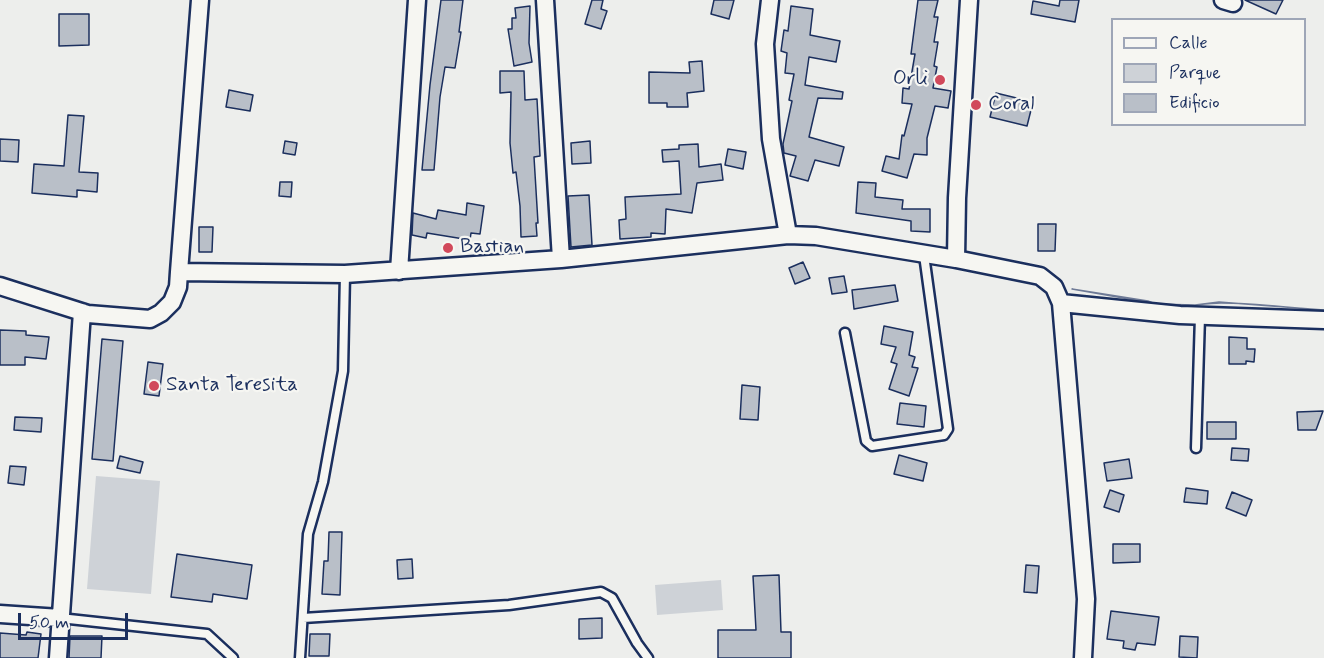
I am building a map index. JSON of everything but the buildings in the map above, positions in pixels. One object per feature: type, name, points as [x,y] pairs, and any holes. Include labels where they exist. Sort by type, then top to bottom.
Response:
[{"type":"street","points":[[0,286],[82,312],[150,319],[172,302],[178,287],[200,0]]},
{"type":"street","points":[[399,271],[417,0]]},
{"type":"street","points":[[540,0],[545,0],[561,259]]},
{"type":"street","points":[[770,0],[765,44],[771,139],[788,235]]},
{"type":"street","points":[[956,259],[957,198],[969,0]]},
{"type":"street","points":[[179,272],[345,274],[399,271],[561,259],[788,235],[816,236],[956,259],[1040,276],[1054,287],[1061,303],[1086,599],[1083,658]]},
{"type":"street","points":[[1061,303],[1200,316],[1324,320]]},
{"type":"street","points":[[58,658],[82,312]]},
{"type":"street","points":[[0,614],[60,618]]},
{"type":"lane","points":[[845,333],[866,441],[872,446],[944,435],[948,429],[924,255]]},
{"type":"lane","points":[[300,658],[308,534],[325,471],[343,371],[345,274]]},
{"type":"lane","points":[[1196,448],[1200,316]]},
{"type":"lane","points":[[303,618],[509,605],[601,592],[612,598],[648,658]]},
{"type":"lane","points":[[60,618],[207,634],[233,658]]},
{"type":"green space","points":[[96,476],[160,481],[151,594],[87,589]]},
{"type":"green space","points":[[721,580],[723,610],[657,615],[655,585]]},
{"type":"water","points":[[1072,289],[1148,301],[1155,304],[1193,305],[1155,305]]},
{"type":"place","name":"Orli","points":[[940,80]]},
{"type":"place","name":"Coral","points":[[976,105]]},
{"type":"place","name":"Bastian","points":[[448,248]]},
{"type":"place","name":"Santa Teresita","points":[[154,386]]}]
